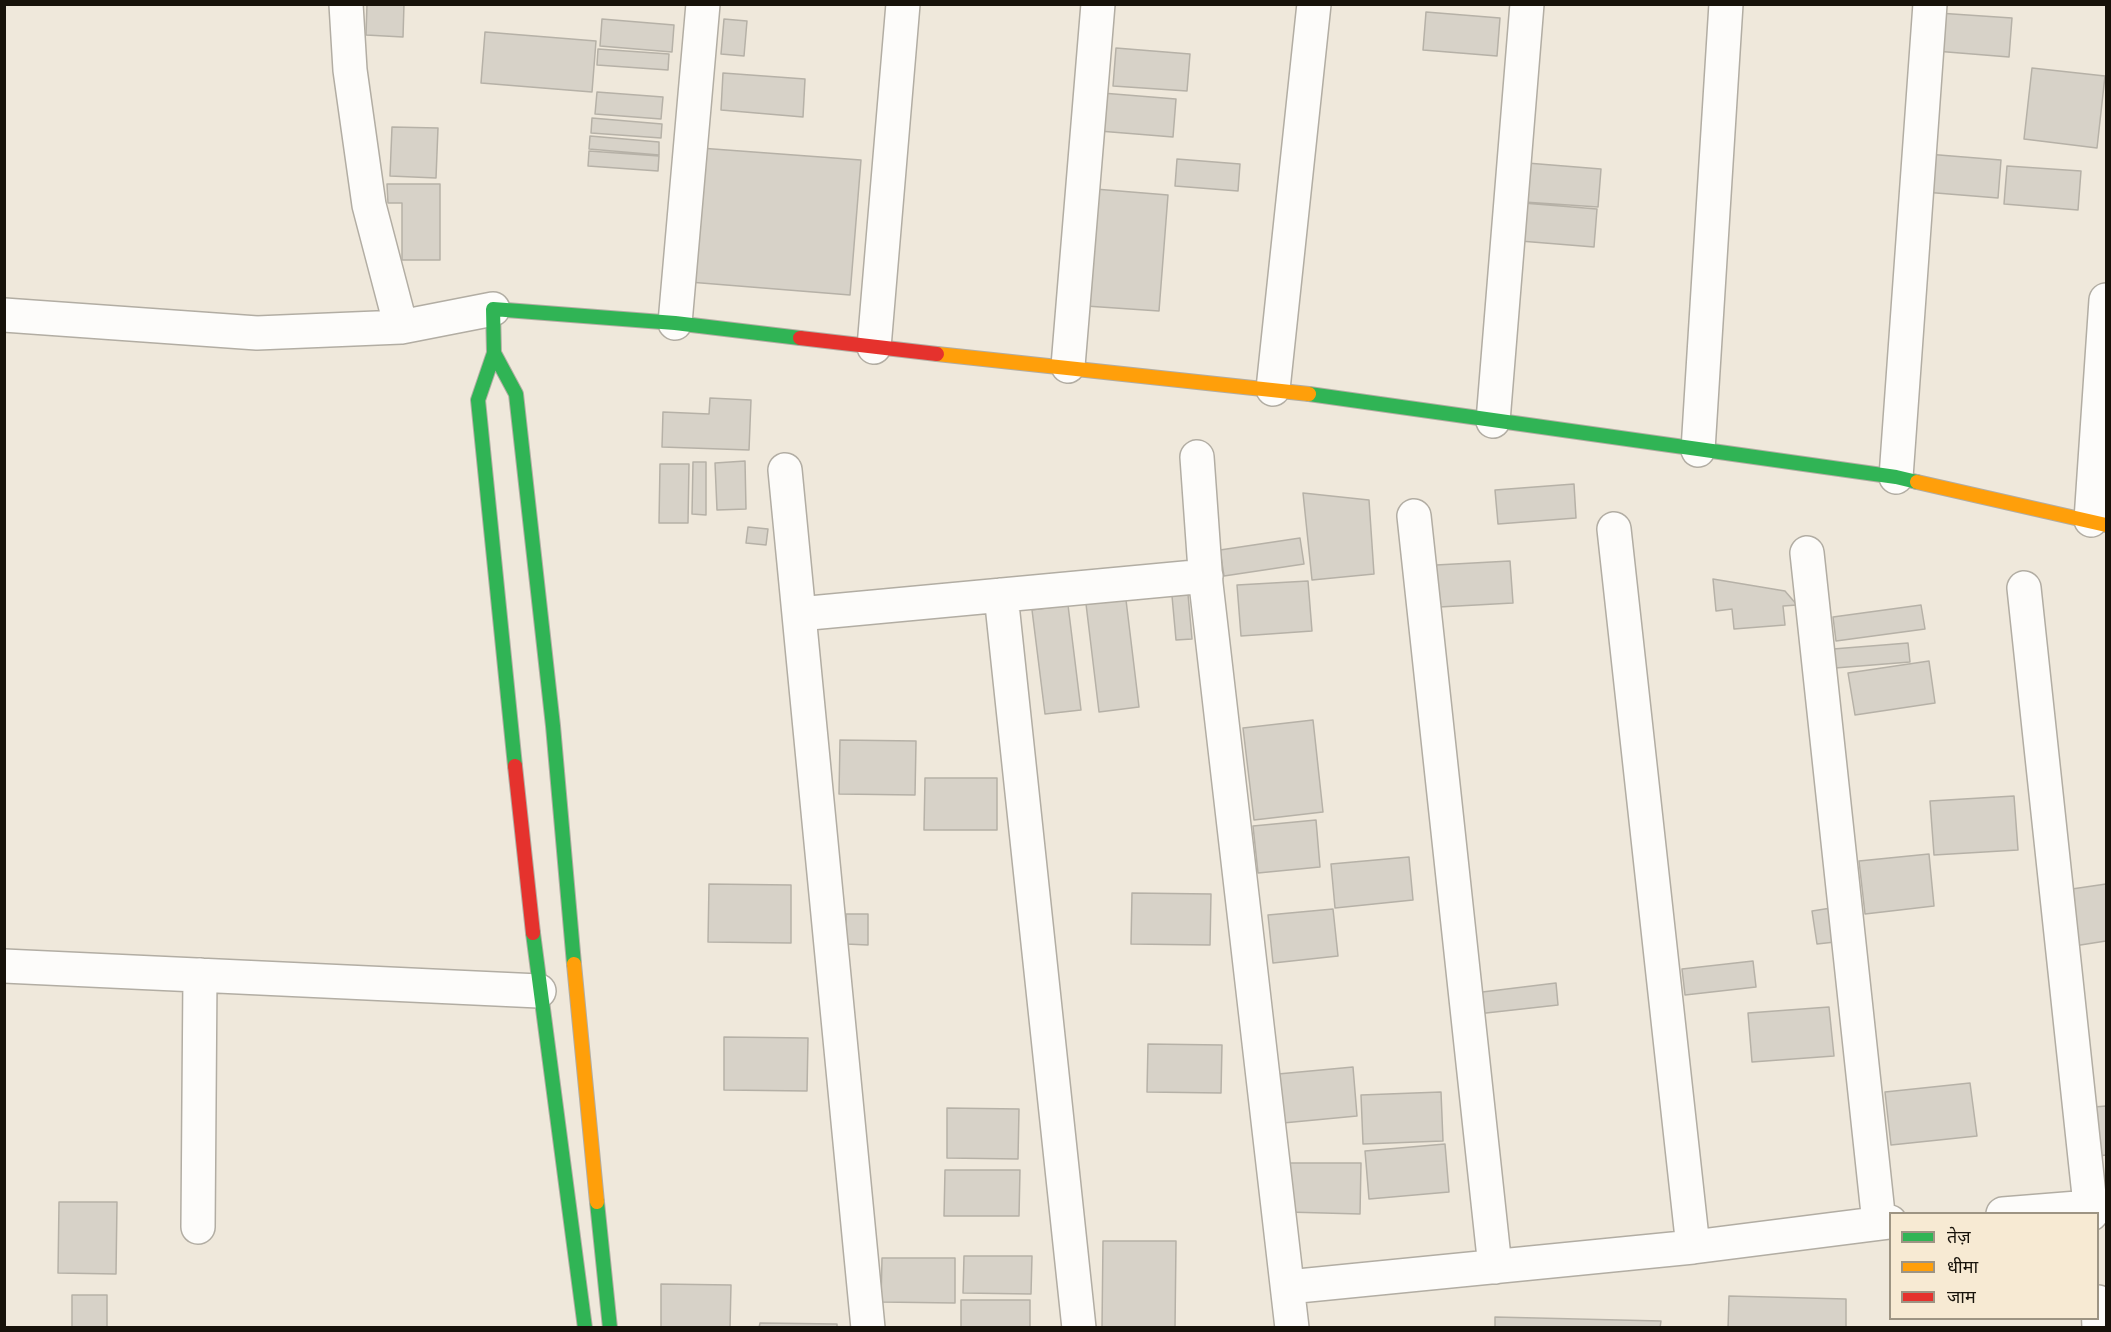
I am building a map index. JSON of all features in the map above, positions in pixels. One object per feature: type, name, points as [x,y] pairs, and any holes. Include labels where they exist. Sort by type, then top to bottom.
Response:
[{"type":"street","points":[[346,4],[350,70],[369,205],[401,327]]},
{"type":"street","points":[[675,323],[702,4]]},
{"type":"street","points":[[874,346],[903,4]]},
{"type":"street","points":[[1068,366],[1098,4]]},
{"type":"street","points":[[1273,388],[1314,4]]},
{"type":"street","points":[[1493,421],[1527,4]]},
{"type":"street","points":[[1698,450],[1726,4]]},
{"type":"street","points":[[1896,477],[1930,4]]},
{"type":"street","points":[[4,315],[257,333],[401,327],[493,309],[675,323],[1273,388],[1896,477],[2099,523],[2106,300]]},
{"type":"street","points":[[493,309],[494,353],[478,400],[539,991],[585,1328]]},
{"type":"street","points":[[494,353],[516,394],[553,726],[589,1128],[610,1328]]},
{"type":"street","points":[[1197,457],[1206,576],[1292,1328]]},
{"type":"street","points":[[785,470],[868,1328]]},
{"type":"street","points":[[1414,516],[1495,1267]]},
{"type":"street","points":[[1614,530],[1693,1247]]},
{"type":"street","points":[[1288,1287],[1693,1247],[1885,1223],[1806,553]]},
{"type":"street","points":[[799,614],[1206,576]]},
{"type":"street","points":[[2025,588],[2091,1210],[2047,1212]]},
{"type":"street","points":[[1001,595],[1079,1328]]},
{"type":"street","points":[[4,966],[539,991]]},
{"type":"street","points":[[198,1227],[200,975]]},
{"type":"building","points":[[367,4],[404,4],[403,37],[366,35]]},
{"type":"building","points":[[1426,12],[1500,18],[1497,56],[1423,50]]},
{"type":"building","points":[[1938,13],[2012,18],[2009,57],[1935,51]]},
{"type":"building","points":[[602,19],[674,25],[672,52],[600,46]]},
{"type":"building","points":[[724,19],[747,21],[744,56],[721,54]]},
{"type":"building","points":[[485,32],[596,41],[592,92],[481,83]]},
{"type":"building","points":[[1116,48],[1190,54],[1187,91],[1113,86]]},
{"type":"building","points":[[598,49],[669,54],[668,70],[597,65]]},
{"type":"building","points":[[2032,68],[2105,76],[2097,148],[2024,139]]},
{"type":"building","points":[[723,73],[805,79],[803,117],[721,110]]},
{"type":"building","points":[[597,92],[663,97],[661,119],[595,114]]},
{"type":"building","points":[[1102,93],[1176,99],[1173,137],[1099,131]]},
{"type":"building","points":[[592,118],[662,124],[661,138],[591,133]]},
{"type":"building","points":[[392,127],[438,128],[436,178],[390,176]]},
{"type":"building","points":[[590,136],[659,142],[659,155],[589,149]]},
{"type":"building","points":[[700,148],[861,160],[850,295],[689,282]]},
{"type":"building","points":[[589,151],[659,156],[658,171],[588,166]]},
{"type":"building","points":[[1927,154],[2001,160],[1998,198],[1924,192]]},
{"type":"building","points":[[1177,159],[1240,164],[1238,191],[1175,186]]},
{"type":"building","points":[[1527,163],[1601,169],[1598,207],[1524,202]]},
{"type":"building","points":[[2007,166],[2081,171],[2078,210],[2004,204]]},
{"type":"building","points":[[387,184],[440,184],[440,260],[402,260],[402,203],[388,203]]},
{"type":"building","points":[[1095,189],[1168,195],[1159,311],[1086,306]]},
{"type":"building","points":[[1523,203],[1597,209],[1594,247],[1520,241]]},
{"type":"building","points":[[710,398],[751,400],[749,450],[662,447],[663,412],[709,414]]},
{"type":"building","points":[[745,461],[746,509],[717,510],[715,463]]},
{"type":"building","points":[[693,462],[706,462],[706,515],[692,514]]},
{"type":"building","points":[[660,464],[689,464],[688,523],[659,523]]},
{"type":"building","points":[[1574,484],[1576,518],[1498,524],[1495,490]]},
{"type":"building","points":[[1303,493],[1369,500],[1374,574],[1312,580]]},
{"type":"building","points":[[748,527],[768,529],[766,545],[746,543]]},
{"type":"building","points":[[1300,538],[1304,564],[1224,576],[1220,550]]},
{"type":"building","points":[[1510,561],[1513,603],[1439,607],[1436,565]]},
{"type":"building","points":[[1713,579],[1785,591],[1797,605],[1783,606],[1785,625],[1734,629],[1732,609],[1716,611]]},
{"type":"building","points":[[1308,581],[1312,631],[1241,636],[1237,585]]},
{"type":"building","points":[[1187,583],[1192,639],[1176,640],[1171,585]]},
{"type":"building","points":[[1126,600],[1139,707],[1099,712],[1086,604]]},
{"type":"building","points":[[1068,605],[1081,710],[1045,714],[1032,610]]},
{"type":"building","points":[[1921,605],[1925,629],[1836,641],[1833,617]]},
{"type":"building","points":[[1908,643],[1910,662],[1835,668],[1833,649]]},
{"type":"building","points":[[1929,661],[1935,703],[1855,715],[1848,673]]},
{"type":"building","points":[[1313,720],[1323,812],[1254,820],[1243,728]]},
{"type":"building","points":[[840,740],[916,741],[915,795],[839,794]]},
{"type":"building","points":[[925,778],[997,778],[997,830],[924,830]]},
{"type":"building","points":[[2014,796],[2018,850],[1934,855],[1930,801]]},
{"type":"building","points":[[1316,820],[1320,867],[1258,873],[1253,826]]},
{"type":"building","points":[[1929,854],[1934,906],[1865,914],[1859,861]]},
{"type":"building","points":[[1409,857],[1413,900],[1335,908],[1331,864]]},
{"type":"building","points":[[709,884],[791,885],[791,943],[708,942]]},
{"type":"building","points":[[2106,884],[2106,941],[2074,946],[2065,890]]},
{"type":"building","points":[[1132,893],[1211,894],[1210,945],[1131,944]]},
{"type":"building","points":[[1831,908],[1835,942],[1817,944],[1812,911]]},
{"type":"building","points":[[1333,909],[1338,956],[1273,963],[1268,915]]},
{"type":"building","points":[[846,914],[868,914],[868,945],[846,944]]},
{"type":"building","points":[[1753,961],[1756,987],[1685,995],[1682,969]]},
{"type":"building","points":[[1556,983],[1558,1005],[1477,1014],[1474,993]]},
{"type":"building","points":[[1829,1007],[1834,1056],[1752,1062],[1748,1013]]},
{"type":"building","points":[[724,1037],[808,1038],[807,1091],[724,1090]]},
{"type":"building","points":[[1148,1044],[1222,1045],[1221,1093],[1147,1092]]},
{"type":"building","points":[[1353,1067],[1357,1116],[1283,1123],[1278,1074]]},
{"type":"building","points":[[1970,1083],[1977,1136],[1891,1145],[1885,1092]]},
{"type":"building","points":[[1441,1092],[1443,1141],[1363,1144],[1361,1095]]},
{"type":"building","points":[[2106,1106],[2106,1155],[2098,1156],[2094,1107]]},
{"type":"building","points":[[947,1108],[1019,1109],[1018,1159],[947,1158]]},
{"type":"building","points":[[1445,1144],[1449,1192],[1369,1199],[1365,1151]]},
{"type":"building","points":[[1287,1163],[1361,1163],[1360,1214],[1287,1212]]},
{"type":"building","points":[[945,1170],[1020,1170],[1019,1216],[944,1216]]},
{"type":"building","points":[[59,1202],[117,1202],[116,1274],[58,1273]]},
{"type":"building","points":[[1103,1241],[1176,1241],[1175,1328],[1102,1328]]},
{"type":"building","points":[[964,1256],[1032,1256],[1031,1294],[963,1293]]},
{"type":"building","points":[[882,1258],[955,1258],[955,1303],[881,1302]]},
{"type":"building","points":[[661,1284],[731,1285],[730,1328],[661,1328]]},
{"type":"building","points":[[72,1295],[107,1295],[107,1328],[72,1328]]},
{"type":"building","points":[[1729,1296],[1846,1299],[1846,1328],[1728,1328]]},
{"type":"building","points":[[961,1300],[1030,1300],[1030,1328],[961,1328]]},
{"type":"building","points":[[1495,1317],[1661,1321],[1660,1328],[1495,1328]]},
{"type":"building","points":[[760,1323],[837,1324],[837,1328],[759,1328]]},
{"type":"traffic: fast","points":[[515,766],[478,400],[494,353],[493,309],[675,323],[800,338]]},
{"type":"traffic: fast","points":[[494,353],[516,394],[553,726],[574,964]]},
{"type":"traffic: fast","points":[[1309,394],[1896,477],[1917,482]]},
{"type":"traffic: fast","points":[[533,933],[585,1328]]},
{"type":"traffic: fast","points":[[597,1202],[610,1328]]},
{"type":"traffic: slow","points":[[937,354],[1309,394]]},
{"type":"traffic: slow","points":[[1917,482],[2106,525]]},
{"type":"traffic: slow","points":[[574,964],[597,1202]]},
{"type":"traffic: jam","points":[[800,338],[937,354]]},
{"type":"traffic: jam","points":[[515,766],[533,933]]}]
